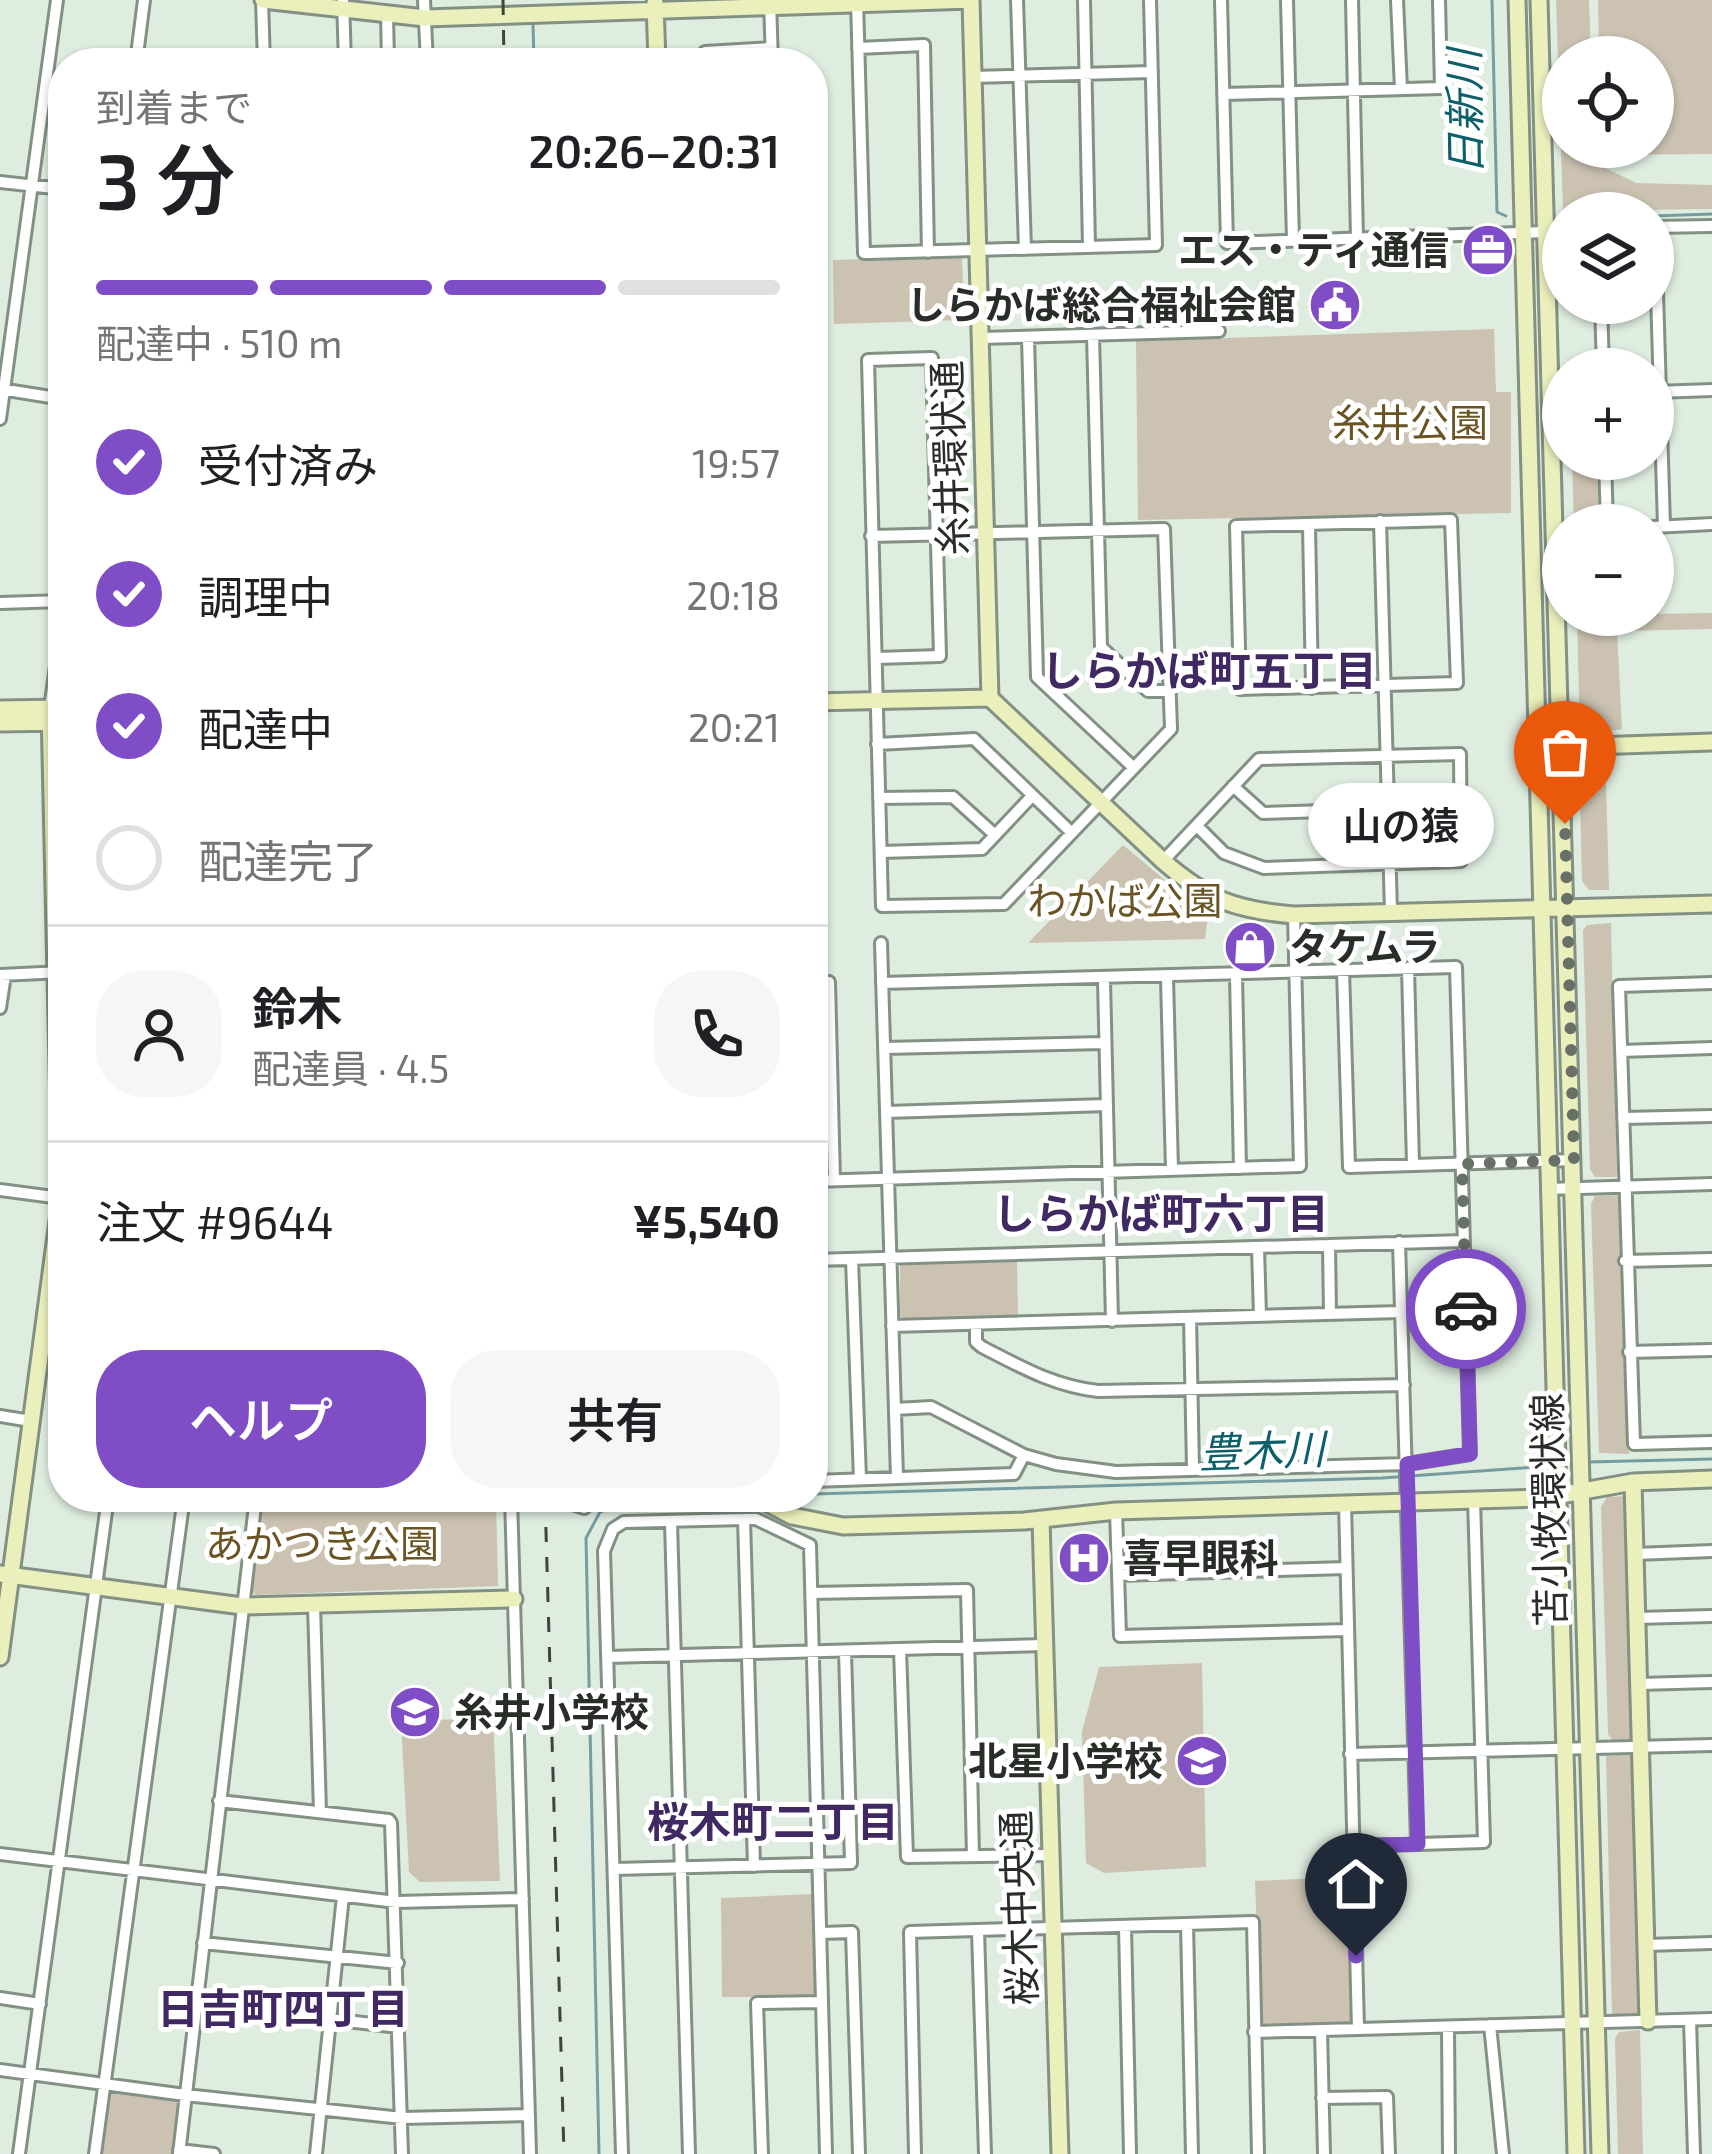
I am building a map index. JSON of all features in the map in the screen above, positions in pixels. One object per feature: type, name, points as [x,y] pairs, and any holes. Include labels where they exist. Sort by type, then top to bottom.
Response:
[{"type":"street","points":[[51,48],[57,0]]},
{"type":"street","points":[[138,48],[144,0]]},
{"type":"street","points":[[264,48],[263,0],[425,9],[971,0]]},
{"type":"street","points":[[655,4],[670,0]]},
{"type":"street","name":"糸井環状通","points":[[971,0],[990,698]]},
{"type":"street","points":[[1017,0],[1025,249]]},
{"type":"street","points":[[1084,0],[1089,247]]},
{"type":"street","points":[[857,3],[864,253],[1156,245],[1150,0]]},
{"type":"street","points":[[1221,0],[1227,243],[1542,232]]},
{"type":"street","points":[[1287,0],[1293,241]]},
{"type":"street","points":[[1352,0],[1358,238]]},
{"type":"street","points":[[1397,0],[1401,89]]},
{"type":"street","points":[[1223,94],[1442,88],[1439,0]]},
{"type":"street","name":"苫小牧環状線","points":[[1517,0],[1576,2154]]},
{"type":"street","name":"苫小牧環状線","points":[[1539,0],[1546,192]]},
{"type":"street","points":[[344,3],[387,14],[425,9]]},
{"type":"street","points":[[344,3],[345,48]]},
{"type":"street","points":[[655,4],[656,48]]},
{"type":"street","points":[[770,4],[771,48]]},
{"type":"street","points":[[425,9],[426,48]]},
{"type":"street","points":[[387,14],[388,48]]},
{"type":"street","points":[[858,48],[924,45],[928,252]]},
{"type":"street","points":[[0,419],[48,67]]},
{"type":"street","points":[[974,77],[1152,72]]},
{"type":"street","points":[[0,182],[48,188]]},
{"type":"street","points":[[1674,227],[1712,226]]},
{"type":"street","points":[[980,338],[1219,331]]},
{"type":"street","points":[[1093,334],[1102,647],[1148,691],[1169,691]]},
{"type":"street","points":[[1028,337],[1037,676],[1134,768]]},
{"type":"street","points":[[871,536],[937,535],[985,535],[1164,530],[1171,729],[1004,904],[882,906],[871,536],[868,360],[932,358],[937,535],[940,656],[876,658]]},
{"type":"street","points":[[2,390],[48,397]]},
{"type":"street","points":[[1674,391],[1712,390]]},
{"type":"street","points":[[1528,395],[1542,395]]},
{"type":"street","name":"苫小牧環状線","points":[[1558,480],[1600,2154]]},
{"type":"street","points":[[1451,520],[1457,683],[1240,689],[1236,526],[1309,525],[1451,520]]},
{"type":"street","points":[[1380,521],[1390,912]]},
{"type":"street","points":[[1674,525],[1712,524]]},
{"type":"street","points":[[1309,525],[1312,688]]},
{"type":"street","points":[[0,603],[48,601]]},
{"type":"street","points":[[828,702],[990,698],[1163,861],[1192,886],[1227,905],[1294,915],[1712,904]]},
{"type":"street","points":[[0,709],[48,714]]},
{"type":"street","points":[[0,723],[48,716]]},
{"type":"street","points":[[877,744],[974,740],[1072,833]]},
{"type":"street","points":[[1563,747],[1712,742]]},
{"type":"street","points":[[1163,861],[1259,759],[1460,754],[1461,861],[1264,868],[1224,853],[1197,826]]},
{"type":"street","points":[[1233,786],[1263,813],[1388,808]]},
{"type":"street","points":[[878,798],[953,796],[995,835]]},
{"type":"street","points":[[881,852],[982,849],[1032,796]]},
{"type":"street","points":[[828,1180],[1300,1166],[1294,915]]},
{"type":"street","points":[[881,943],[897,1478]]},
{"type":"street","points":[[1408,968],[1413,1164]]},
{"type":"street","points":[[882,983],[1456,968],[1470,1454],[1407,1472],[1116,1472],[1024,1455],[931,1407],[895,1409]]},
{"type":"street","points":[[1342,969],[1348,1167],[1574,1160]]},
{"type":"street","points":[[0,1008],[2,975],[48,973]]},
{"type":"street","points":[[1236,975],[1240,1168]]},
{"type":"street","points":[[1167,978],[1172,1170]]},
{"type":"street","points":[[1104,980],[1112,1321]]},
{"type":"street","points":[[828,982],[834,1180]]},
{"type":"street","points":[[1712,983],[1619,986],[1634,1444],[1712,1442]]},
{"type":"street","points":[[884,1048],[1104,1042]]},
{"type":"street","points":[[1621,1051],[1712,1048]]},
{"type":"street","points":[[887,1112],[1106,1105]]},
{"type":"street","points":[[1623,1118],[1712,1116]]},
{"type":"street","points":[[1547,1189],[1712,1184]]},
{"type":"street","points":[[0,1190],[48,1196]]},
{"type":"street","points":[[828,1260],[1464,1241]]},
{"type":"street","points":[[1399,1242],[1418,1844]]},
{"type":"street","points":[[1329,1245],[1330,1314]]},
{"type":"street","points":[[1258,1247],[1260,1316]]},
{"type":"street","points":[[852,1259],[860,1479]]},
{"type":"street","points":[[1625,1261],[1712,1259]]},
{"type":"street","points":[[892,1326],[1401,1312]]},
{"type":"street","points":[[1190,1318],[1192,1469]]},
{"type":"street","points":[[976,1324],[976,1342],[982,1347],[1049,1382],[1098,1391],[1404,1384]]},
{"type":"street","points":[[1,1646],[6,1575],[48,1347]]},
{"type":"street","points":[[1629,1352],[1712,1350]]},
{"type":"street","points":[[0,1416],[32,1421]]},
{"type":"street","points":[[828,1480],[1014,1474],[1024,1455]]},
{"type":"street","points":[[784,1512],[843,1526],[1041,1520],[1116,1511],[1474,1499],[1558,1487],[1712,1479]]},
{"type":"street","points":[[1633,1482],[1648,2021]]},
{"type":"street","points":[[1354,1846],[1484,1842],[1474,1499]]},
{"type":"street","points":[[1345,1503],[1358,2029]]},
{"type":"street","points":[[1116,1511],[1120,1636],[1347,1630]]},
{"type":"street","points":[[19,2154],[106,1512]]},
{"type":"street","points":[[95,2154],[182,1512]]},
{"type":"street","points":[[214,2154],[179,2152],[254,1512]]},
{"type":"street","points":[[511,1512],[530,2154]]},
{"type":"street","points":[[744,1520],[754,1865]]},
{"type":"street","points":[[622,2154],[606,1540],[624,1522],[744,1520],[756,1520],[810,1545],[826,2154]]},
{"type":"street","name":"桜木中央通","points":[[1041,1520],[1060,2154]]},
{"type":"street","points":[[670,1522],[688,2154]]},
{"type":"street","points":[[1635,1554],[1712,1551]]},
{"type":"street","points":[[1118,1575],[1346,1568]]},
{"type":"street","points":[[6,1575],[242,1606],[514,1599]]},
{"type":"street","points":[[812,1593],[967,1590],[973,1856]]},
{"type":"street","points":[[314,1605],[320,1812]]},
{"type":"street","points":[[1637,1618],[1712,1616]]},
{"type":"street","points":[[608,1657],[1045,1645]]},
{"type":"street","points":[[900,1649],[907,1857],[1050,1855]]},
{"type":"street","points":[[614,1869],[850,1863],[845,1651]]},
{"type":"street","points":[[1639,1684],[1712,1682]]},
{"type":"street","points":[[1351,1754],[1712,1745]]},
{"type":"street","points":[[219,1801],[389,1820],[403,2154]]},
{"type":"street","points":[[0,1854],[396,1902],[523,1899]]},
{"type":"street","points":[[316,2154],[343,1896]]},
{"type":"street","points":[[915,2154],[910,1932],[1253,1922],[1258,2154]]},
{"type":"street","points":[[1187,1924],[1192,2154]]},
{"type":"street","points":[[1125,1926],[1130,2154]]},
{"type":"street","points":[[978,1930],[985,2154]]},
{"type":"street","points":[[820,1933],[852,1932],[859,2154]]},
{"type":"street","points":[[203,1943],[398,1963]]},
{"type":"street","points":[[1646,1945],[1712,1943]]},
{"type":"street","points":[[0,1999],[40,2004]]},
{"type":"street","points":[[762,2154],[758,2003],[822,2002]]},
{"type":"street","points":[[196,2004],[399,2027]]},
{"type":"street","points":[[1690,2020],[1694,2154]]},
{"type":"street","points":[[1254,2032],[1712,2020]]},
{"type":"street","points":[[1490,2025],[1503,2154]]},
{"type":"street","points":[[1448,2026],[1449,2154]]},
{"type":"street","points":[[1322,2030],[1324,2154]]},
{"type":"street","points":[[0,2070],[402,2118],[529,2115]]},
{"type":"street","points":[[1322,2098],[1387,2097],[1389,2154]]},
{"type":"green space","points":[[1556,0],[1589,0],[1590,36],[1557,36]]},
{"type":"green space","points":[[1598,0],[1712,0],[1712,154],[1674,154],[1674,36],[1599,36]]},
{"type":"green space","points":[[1562,168],[1605,168],[1636,183],[1712,185],[1712,209],[1674,210],[1674,192],[1562,192]]},
{"type":"green space","points":[[962,256],[964,320],[834,324],[833,260]]},
{"type":"green space","name":"糸井公園","points":[[1494,329],[1496,392],[1511,392],[1511,513],[1138,520],[1136,341]]},
{"type":"green space","points":[[1573,480],[1598,480],[1598,504],[1573,504]]},
{"type":"green space","points":[[1712,613],[1712,629],[1674,630],[1674,614]]},
{"type":"green space","points":[[1578,636],[1617,636],[1622,729],[1580,736]]},
{"type":"green space","points":[[1605,750],[1609,890],[1589,890],[1582,881],[1579,759],[1584,751]]},
{"type":"green space","name":"わかば公園","points":[[1123,845],[1208,916],[1205,939],[1028,943]]},
{"type":"green space","points":[[1611,923],[1617,1177],[1595,1177],[1590,1169],[1583,930],[1587,925]]},
{"type":"green space","points":[[1619,1195],[1629,1454],[1599,1453],[1591,1204],[1595,1196]]},
{"type":"green space","points":[[1017,1262],[1018,1317],[904,1320],[900,1315],[900,1263]]},
{"type":"green space","points":[[1629,1496],[1634,1739],[1612,1740],[1608,1734],[1601,1507],[1607,1497]]},
{"type":"green space","name":"あかつき公園","points":[[261,1512],[496,1512],[498,1586],[256,1595],[250,1590]]},
{"type":"green space","points":[[1202,1663],[1206,1867],[1104,1873],[1086,1863],[1082,1732],[1099,1667]]},
{"type":"green space","points":[[493,1717],[500,1881],[420,1882],[409,1872],[401,1722]]},
{"type":"green space","points":[[1634,1755],[1642,2013],[1612,2015],[1606,1756]]},
{"type":"green space","points":[[1347,1877],[1351,2022],[1260,2025],[1255,1881]]},
{"type":"green space","points":[[813,1894],[817,1993],[813,1997],[722,1997],[721,1898]]},
{"type":"green space","points":[[1640,2030],[1643,2154],[1618,2154],[1615,2038],[1619,2032]]},
{"type":"green space","points":[[111,2092],[179,2100],[173,2154],[100,2154]]},
{"type":"waterway","name":"日新川","points":[[1492,0],[1497,212],[1506,216]]},
{"type":"waterway","points":[[533,23],[534,48]]},
{"type":"waterway","name":"日新川","points":[[1674,215],[1712,214]]},
{"type":"waterway","name":"豊木川","points":[[1588,1462],[1712,1459]]},
{"type":"waterway","name":"豊木川","points":[[828,1494],[1382,1478],[1549,1466]]},
{"type":"waterway","name":"豊木川","points":[[599,2154],[586,1538],[600,1512]]},
{"type":"railway","points":[[503,0],[504,48]]},
{"type":"railway","points":[[545,1512],[564,2154]]},
{"type":"way so far","points":[[1466,1309],[1462,1164],[1574,1160],[1565,824]]},
{"type":"place","name":"エス・ティ通信","points":[[1488,250]]},
{"type":"place","name":"しらかば総合福祉会館","points":[[1335,305]]},
{"type":"place","name":"山の猿","points":[[1565,824]]},
{"type":"place","name":"タケムラ","points":[[1250,947]]},
{"type":"place","name":"喜早眼科","points":[[1084,1558]]},
{"type":"place","name":"糸井小学校","points":[[415,1712]]},
{"type":"place","name":"北星小学校","points":[[1202,1761]]},
{"type":"district","name":"しらかば町五丁目","points":[[1209,671]]},
{"type":"district","name":"しらかば町六丁目","points":[[1161,1214]]},
{"type":"district","name":"桜木町二丁目","points":[[773,1822]]},
{"type":"district","name":"日吉町四丁目","points":[[283,2009]]},
{"type":"route","points":[[1356,1956],[1354,1846],[1418,1844],[1407,1464],[1470,1454],[1466,1309]]}]
